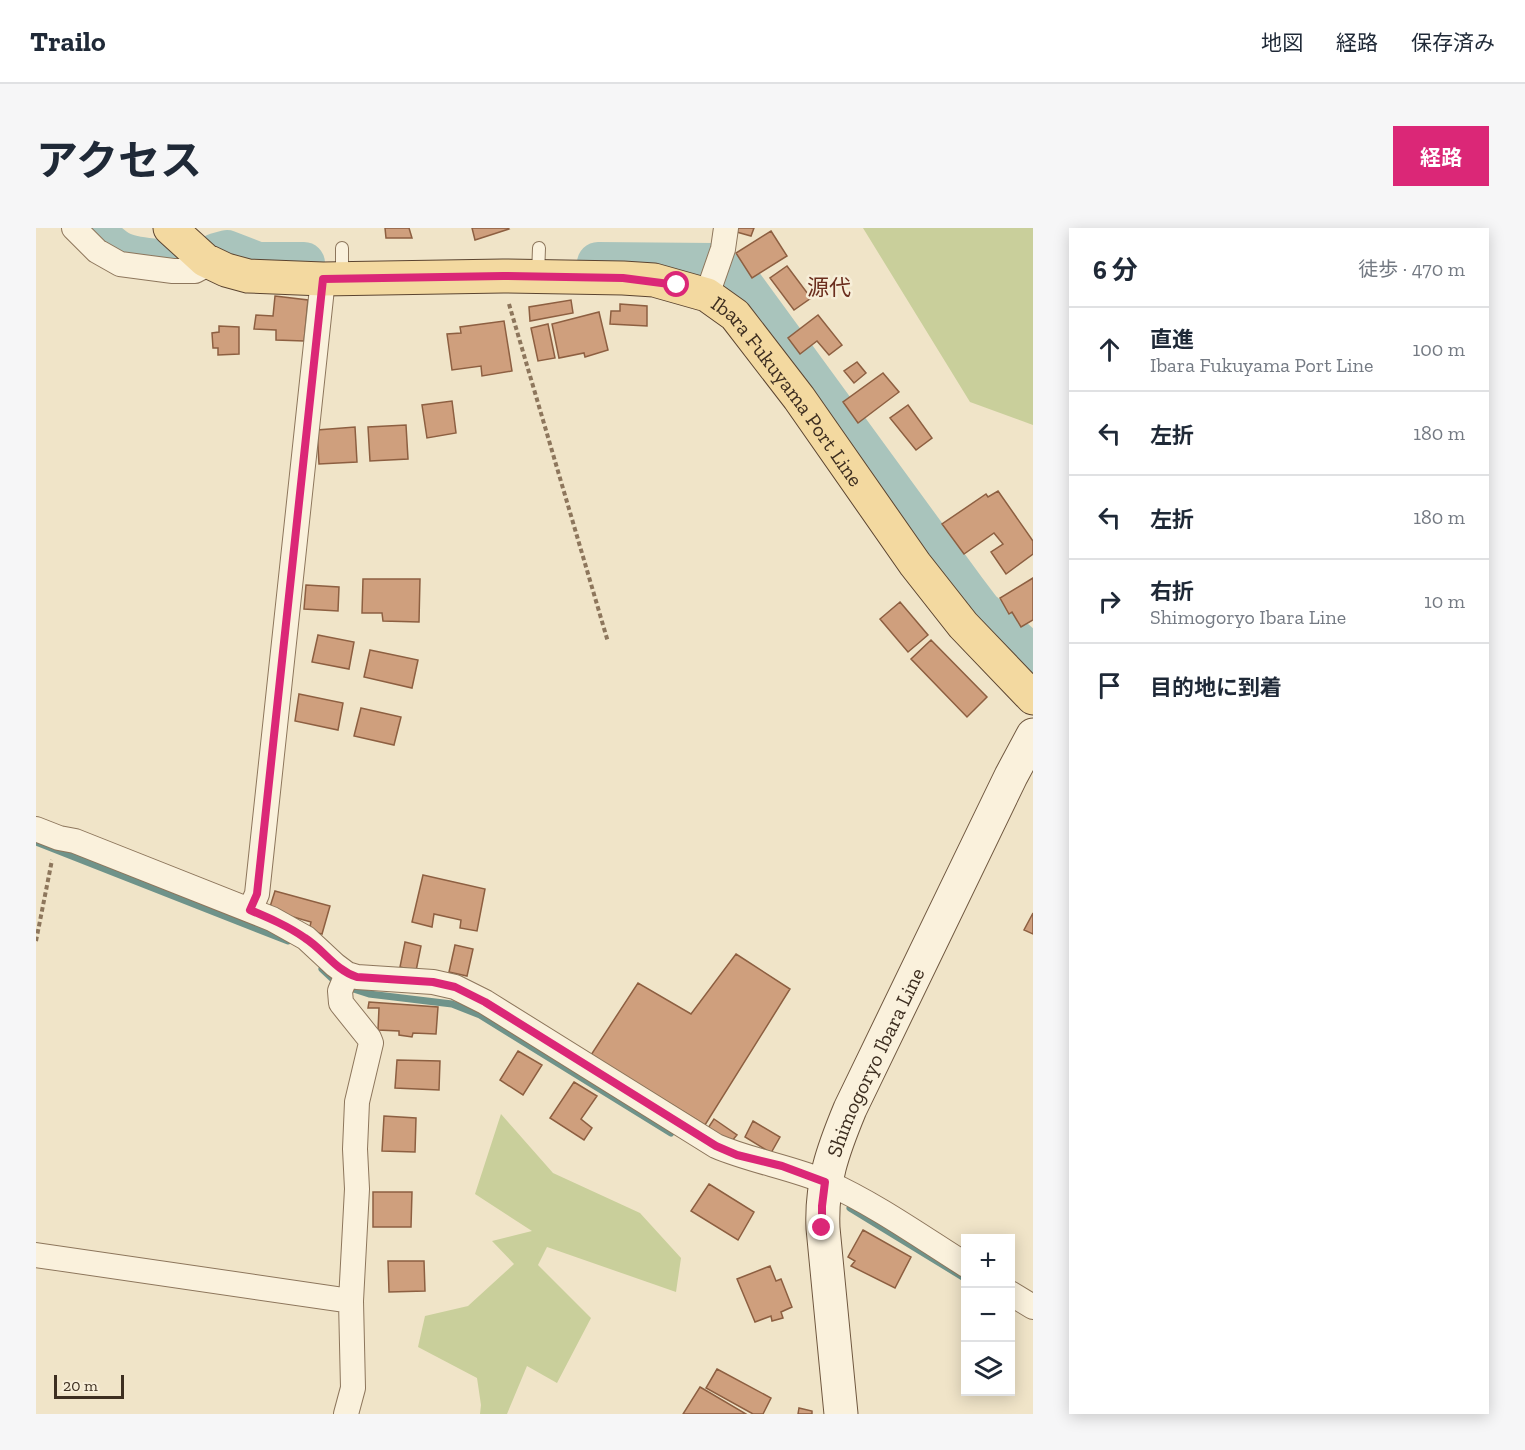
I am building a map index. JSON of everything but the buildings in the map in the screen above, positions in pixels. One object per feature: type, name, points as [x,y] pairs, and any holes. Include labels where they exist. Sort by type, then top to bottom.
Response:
[{"type":"main road","name":"Ibara Fukuyama Port Line","points":[[175,230],[210,263],[248,276],[338,266],[503,276],[539,262],[623,278],[654,280],[707,295],[735,315],[812,416],[915,564],[963,626],[1027,682]]},
{"type":"main road","name":"Shimogoryo Ibara Line","points":[[841,1414],[822,1228],[825,1182],[833,1150],[850,1109],[1033,735]]},
{"type":"street","points":[[74,228],[97,251],[120,264],[173,271],[195,271],[210,263]]},
{"type":"street","points":[[707,295],[723,249],[726,228]]},
{"type":"street","points":[[250,910],[257,894],[338,266]]},
{"type":"street","points":[[36,829],[59,838],[75,841],[272,919],[306,938],[344,981],[341,1003],[371,1043],[357,1102],[355,1149],[357,1189],[351,1301],[353,1388],[346,1414]]},
{"type":"street","points":[[344,981],[357,977],[433,982],[455,987],[485,1002],[716,1146],[737,1155],[782,1166],[825,1182],[861,1199],[961,1262]]},
{"type":"street","points":[[36,1255],[351,1301]]},
{"type":"street","points":[[1015,1296],[1033,1307]]},
{"type":"path","points":[[503,276],[608,642]]},
{"type":"path","points":[[36,941],[53,854]]},
{"type":"green space","points":[[863,228],[1033,228],[1033,425],[970,402]]},
{"type":"green space","points":[[501,1114],[553,1173],[640,1213],[681,1258],[676,1292],[547,1247],[538,1265],[591,1318],[557,1383],[527,1366],[507,1414],[480,1414],[477,1378],[418,1347],[425,1316],[468,1306],[514,1264],[492,1241],[532,1231],[475,1194]]},
{"type":"waterway","points":[[91,228],[121,253],[158,260]]},
{"type":"waterway","points":[[216,254],[227,251],[258,263],[304,263]]},
{"type":"waterway","points":[[598,263],[713,264]]},
{"type":"waterway","points":[[735,275],[981,611],[1033,656]]},
{"type":"waterway","points":[[36,842],[288,941]]},
{"type":"waterway","points":[[322,969],[338,984],[369,994],[452,1004],[480,1015],[671,1133]]},
{"type":"waterway","points":[[850,1208],[961,1276]]},
{"type":"district","name":"源代","points":[[829,287]]},
{"type":"route","points":[[677,285],[654,280],[623,278],[503,276],[323,279],[257,894],[250,910],[306,938],[347,974],[357,977],[433,982],[455,987],[485,1002],[716,1146],[737,1155],[782,1166],[825,1182],[822,1228]]}]
